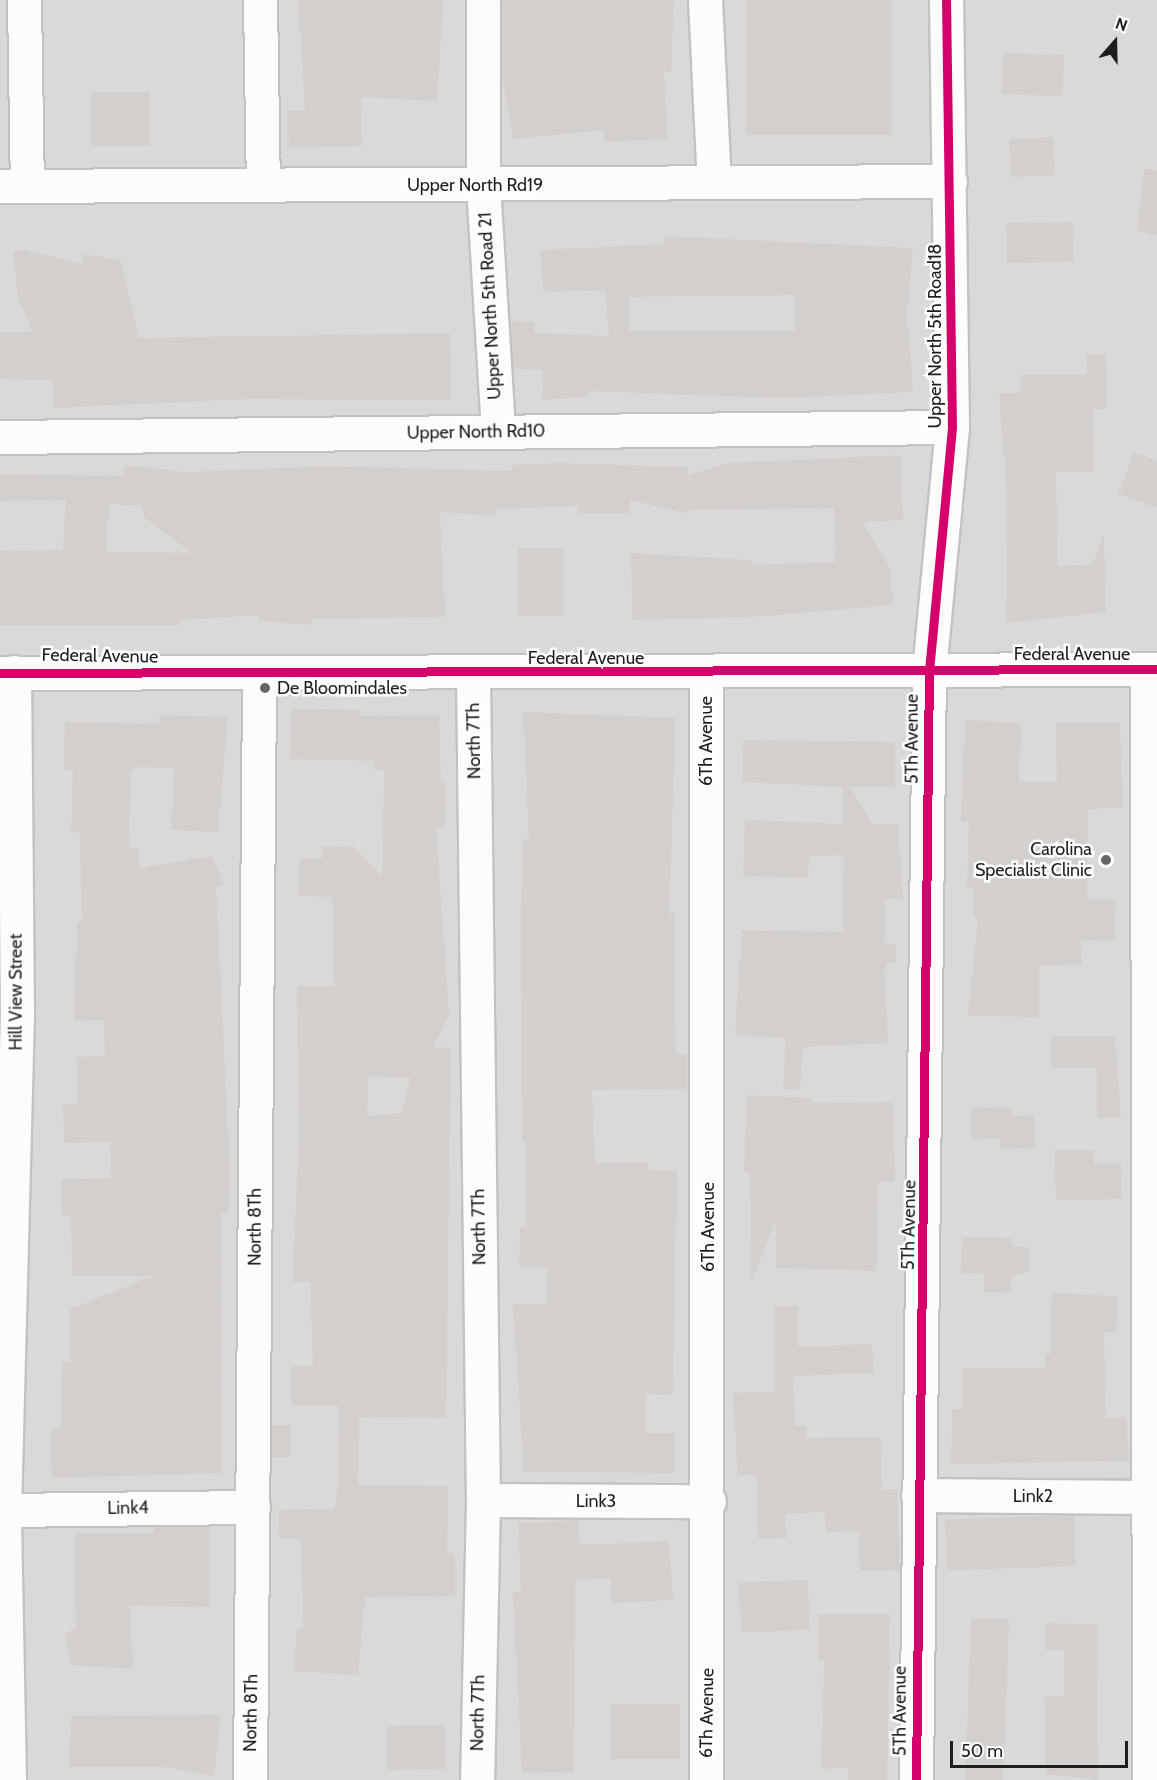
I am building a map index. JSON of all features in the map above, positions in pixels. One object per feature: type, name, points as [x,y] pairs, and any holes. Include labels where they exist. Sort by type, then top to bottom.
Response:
[{"type":"street","points":[[13,185],[24,0]]},
{"type":"street","points":[[260,0],[263,185]]},
{"type":"street","name":"Upper North 5th Road 21","points":[[483,0],[483,185],[498,432]]},
{"type":"street","points":[[705,0],[714,182]]},
{"type":"street","name":"Upper North 5th Road18","points":[[929,671],[952,427],[946,0]]},
{"type":"street","name":"Upper North Rd19","points":[[13,185],[483,185],[950,181]]},
{"type":"street","name":"Upper North Rd10","points":[[0,437],[952,427]]},
{"type":"street","points":[[1149,1780],[1152,1626],[1148,1497],[1152,669]]},
{"type":"street","name":"Federal Avenue","points":[[7,672],[259,675],[706,674],[1152,669]]},
{"type":"street","name":"5Th Avenue","points":[[916,1780],[918,1495],[926,1189],[929,671]]},
{"type":"street","name":"Hill View Street","points":[[7,672],[17,1015],[2,1668],[9,1780]]},
{"type":"street","name":"North 7Th","points":[[473,674],[483,1500],[477,1780]]},
{"type":"street","name":"6Th Avenue","points":[[706,674],[709,1502],[706,1780]]},
{"type":"street","name":"North 8Th","points":[[250,1780],[259,675]]},
{"type":"street","name":"Link2","points":[[918,1495],[1148,1497]]},
{"type":"street","name":"Link3","points":[[483,1500],[709,1502]]},
{"type":"street","name":"Link4","points":[[4,1510],[253,1507]]},
{"type":"shaded area","points":[[0,0],[1157,0],[1157,1780],[0,1780]]},
{"type":"building","points":[[298,0],[443,0],[437,101],[361,97],[362,146],[289,148],[288,111],[305,111]]},
{"type":"building","points":[[502,0],[674,0],[671,72],[664,71],[668,139],[604,142],[604,130],[513,139],[502,75]]},
{"type":"building","points":[[746,0],[892,0],[892,135],[746,135]]},
{"type":"building","points":[[1003,53],[1064,55],[1063,96],[1002,94]]},
{"type":"building","points":[[91,92],[150,92],[150,146],[91,146]]},
{"type":"building","points":[[1053,137],[1055,175],[1011,177],[1009,139]]},
{"type":"building","points":[[1144,169],[1157,170],[1157,235],[1137,231]]},
{"type":"building","points":[[1073,222],[1074,262],[1007,263],[1006,223]]},
{"type":"building","points":[[664,236],[913,248],[907,314],[913,392],[781,398],[588,391],[588,397],[542,400],[543,370],[513,369],[511,321],[534,322],[534,333],[609,336],[605,290],[543,292],[540,250],[664,244]],"holes":[[[795,295],[795,331],[629,331],[629,297]]]},
{"type":"building","points":[[25,250],[83,264],[83,254],[121,260],[139,338],[450,333],[451,400],[249,399],[53,408],[52,380],[0,379],[0,332],[33,332],[18,298],[13,251]]},
{"type":"building","points":[[1106,354],[1107,409],[1093,409],[1094,472],[1056,472],[1058,566],[1092,565],[1104,534],[1106,612],[1006,623],[1007,496],[999,393],[1020,393],[1020,375],[1087,375],[1086,355]]},
{"type":"building","points":[[1134,452],[1157,461],[1157,508],[1118,494]]},
{"type":"building","points":[[900,455],[903,520],[862,522],[890,568],[893,605],[752,617],[632,620],[631,553],[752,560],[752,565],[835,562],[836,551],[834,508],[689,510],[690,514],[630,500],[630,513],[578,513],[578,506],[496,509],[496,516],[440,512],[445,617],[312,619],[311,625],[258,621],[259,615],[180,620],[180,625],[0,625],[0,551],[63,550],[66,500],[0,501],[0,474],[123,476],[124,465],[186,472],[329,466],[512,471],[512,465],[559,463],[688,467],[688,475],[729,463]],"holes":[[[109,504],[141,506],[144,517],[192,553],[106,552]]]},
{"type":"building","points":[[518,548],[564,548],[564,616],[518,616]]},
{"type":"building","points":[[291,709],[360,710],[360,716],[439,715],[441,782],[446,782],[445,827],[436,827],[449,1015],[433,1048],[451,1047],[446,1418],[359,1417],[358,1485],[448,1486],[447,1553],[455,1553],[455,1596],[365,1597],[358,1675],[294,1671],[297,1629],[303,1629],[301,1539],[279,1539],[278,1510],[334,1509],[338,1487],[339,1406],[292,1406],[291,1366],[313,1366],[310,1282],[292,1282],[299,1144],[297,986],[334,986],[332,897],[298,896],[300,858],[322,859],[322,846],[354,847],[382,876],[384,770],[374,770],[374,761],[290,759]],"holes":[[[368,1076],[411,1078],[401,1113],[367,1116]]]},
{"type":"building","points":[[523,712],[676,718],[669,914],[675,913],[676,1054],[687,1054],[687,1089],[592,1090],[595,1163],[646,1162],[650,1170],[677,1170],[673,1395],[646,1394],[646,1433],[675,1433],[675,1473],[524,1472],[513,1304],[547,1304],[547,1268],[519,1267],[520,1227],[526,1227],[526,1142],[522,1142],[521,917],[523,839],[529,839]]},
{"type":"building","points":[[159,715],[228,717],[218,832],[171,830],[174,768],[137,767],[131,771],[129,848],[139,847],[139,868],[212,856],[224,885],[216,886],[230,1173],[228,1214],[221,1213],[222,1473],[52,1478],[51,1429],[61,1429],[62,1362],[70,1362],[70,1309],[153,1276],[72,1276],[71,1216],[62,1216],[61,1179],[111,1178],[110,1142],[64,1143],[63,1104],[78,1103],[76,1057],[105,1056],[104,1020],[74,1021],[77,922],[82,922],[80,833],[71,832],[73,770],[64,770],[65,722],[159,724]]},
{"type":"building","points":[[965,720],[1021,723],[1019,782],[1057,782],[1056,723],[1120,723],[1123,808],[1088,809],[1087,899],[1116,900],[1115,941],[1081,940],[1082,964],[1039,966],[1039,1017],[968,1016],[978,919],[973,916],[973,888],[967,887],[969,821],[961,821]]},
{"type":"building","points":[[743,740],[895,742],[895,787],[850,787],[872,824],[898,824],[903,899],[885,899],[884,944],[896,944],[896,963],[887,963],[884,973],[888,1043],[803,1047],[800,1090],[783,1089],[786,1038],[735,1035],[742,930],[843,932],[844,855],[809,856],[808,878],[743,876],[745,820],[843,824],[843,787],[742,782]]},
{"type":"building","points":[[1051,1036],[1115,1036],[1121,1118],[1097,1118],[1097,1068],[1051,1068]]},
{"type":"building","points":[[747,1095],[812,1098],[812,1103],[893,1102],[895,1181],[878,1182],[876,1271],[776,1268],[776,1220],[751,1283],[750,1173],[744,1172]]},
{"type":"building","points":[[1011,1107],[1013,1116],[1034,1115],[1035,1148],[1001,1149],[1000,1138],[972,1140],[971,1108]]},
{"type":"building","points":[[1054,1150],[1094,1150],[1094,1164],[1121,1163],[1122,1199],[1056,1200]]},
{"type":"building","points":[[962,1237],[1011,1238],[1013,1247],[1029,1247],[1029,1272],[1012,1276],[1011,1293],[984,1292],[985,1274],[961,1273]]},
{"type":"building","points":[[1052,1293],[1117,1296],[1116,1333],[1104,1332],[1106,1418],[1126,1417],[1129,1461],[951,1464],[952,1409],[962,1409],[962,1368],[1045,1368],[1045,1354],[1051,1354]]},
{"type":"building","points":[[775,1306],[798,1306],[798,1347],[872,1344],[874,1373],[793,1376],[795,1426],[806,1426],[806,1438],[881,1437],[882,1490],[897,1489],[900,1570],[860,1571],[859,1531],[826,1532],[825,1512],[785,1514],[787,1538],[758,1539],[756,1475],[738,1475],[733,1393],[775,1392]]},
{"type":"building","points":[[272,1425],[291,1425],[291,1457],[272,1457]]},
{"type":"building","points":[[1074,1515],[1076,1566],[947,1570],[945,1520]]},
{"type":"building","points":[[579,1520],[580,1545],[669,1541],[673,1600],[612,1603],[611,1578],[575,1580],[574,1772],[522,1773],[513,1592],[521,1592],[518,1523]]},
{"type":"building","points":[[154,1527],[209,1527],[209,1607],[130,1606],[133,1669],[71,1665],[65,1634],[76,1628],[75,1533],[154,1533]]},
{"type":"building","points":[[808,1580],[810,1630],[741,1632],[739,1582]]},
{"type":"building","points":[[818,1614],[890,1614],[887,1780],[848,1780],[848,1768],[821,1769],[824,1661],[818,1661]]},
{"type":"building","points":[[971,1618],[1009,1619],[1003,1780],[965,1780]]},
{"type":"building","points":[[1045,1623],[1097,1624],[1098,1780],[1046,1774],[1044,1696],[1064,1696],[1064,1650],[1045,1650]]},
{"type":"building","points":[[611,1704],[680,1704],[680,1759],[611,1759]]},
{"type":"building","points":[[221,1715],[214,1776],[164,1767],[69,1767],[71,1716]]},
{"type":"building","points":[[445,1725],[446,1769],[388,1770],[387,1726]]},
{"type":"cycle path","points":[[916,1780],[929,671],[952,427],[946,0]]},
{"type":"cycle path","points":[[0,673],[1157,669]]},
{"type":"place","name":"De Bloomindales","points":[[265,688]]},
{"type":"place","name":"Carolina Specialist Clinic","points":[[1106,860]]}]
